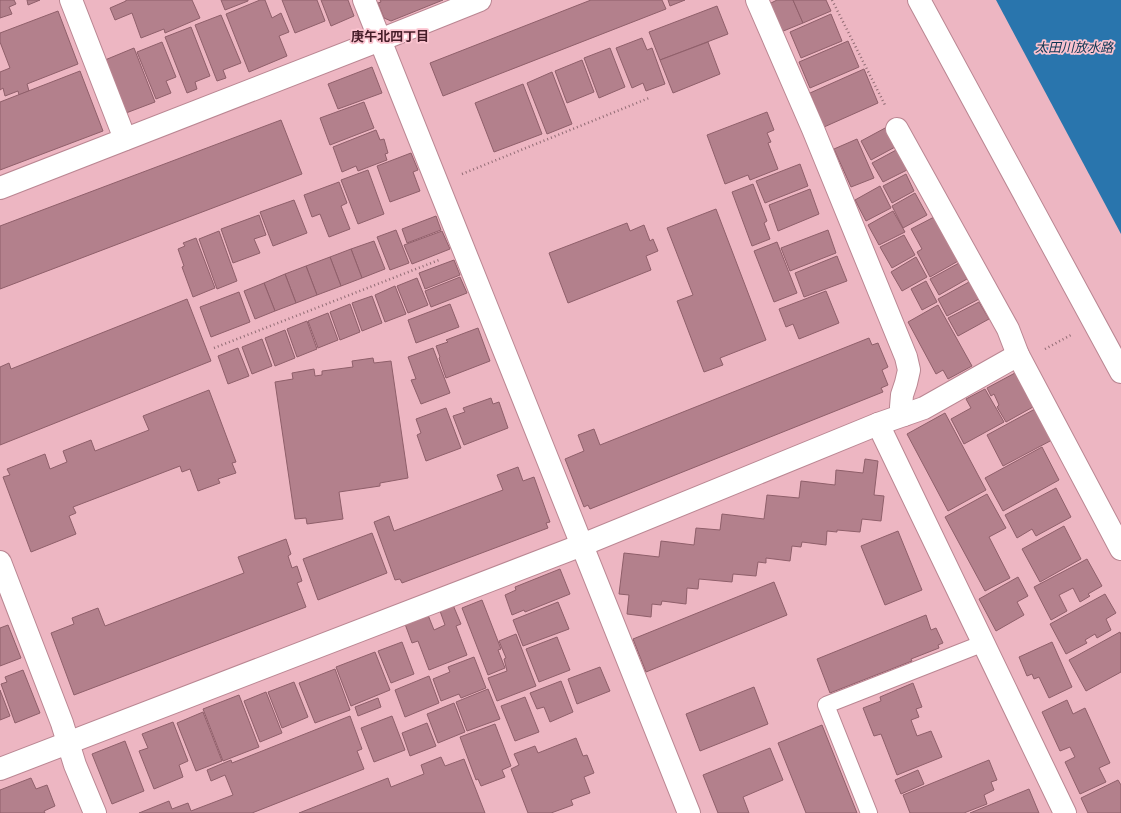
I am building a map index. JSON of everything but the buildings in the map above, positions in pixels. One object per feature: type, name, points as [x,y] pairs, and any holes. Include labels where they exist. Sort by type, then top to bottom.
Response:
[{"type":"street","points":[[72,0],[125,139]]},
{"type":"street","points":[[364,0],[689,813]]},
{"type":"street","points":[[0,188],[480,0]]},
{"type":"street","points":[[756,0],[813,130],[906,357],[909,370],[902,395],[901,407],[904,415]]},
{"type":"street","points":[[919,0],[1121,372]]},
{"type":"street","points":[[897,129],[1008,329],[1018,354],[1121,549]]},
{"type":"street","points":[[0,768],[582,545],[878,424],[924,408],[1018,354]]},
{"type":"street","points":[[878,424],[1065,813]]},
{"type":"street","points":[[0,562],[62,723],[75,765],[95,813]]},
{"type":"lane","points":[[869,813],[826,705],[984,643]]},
{"type":"path","points":[[832,0],[897,129]]},
{"type":"path","points":[[437,184],[649,98]]},
{"type":"path","points":[[214,348],[464,250]]},
{"type":"path","points":[[1047,348],[1071,335]]},
{"type":"water","name":"太田川放水路","points":[[996,0],[1121,0],[1121,234]]},
{"type":"district","name":"庚午北四丁目","points":[[390,36]]}]
